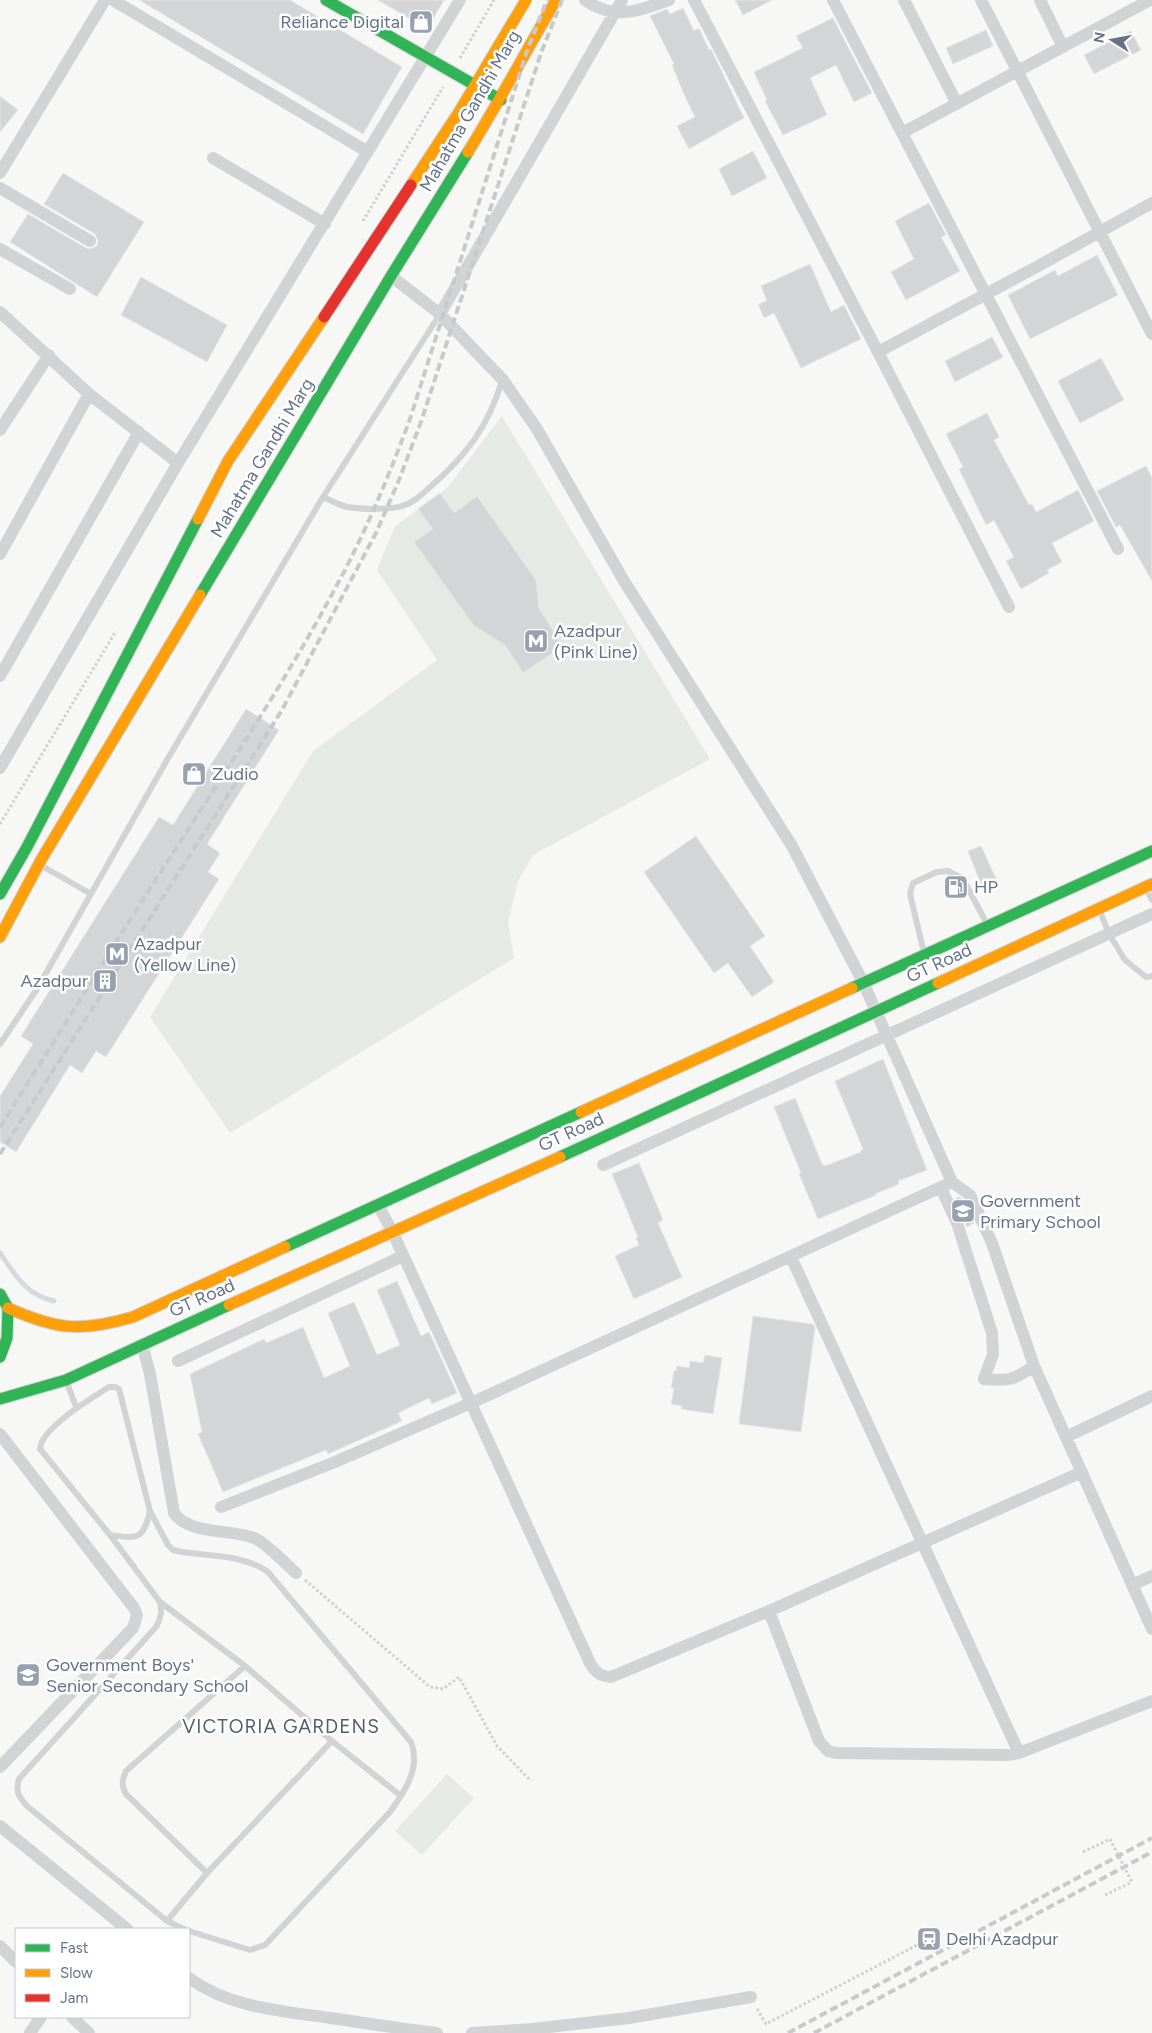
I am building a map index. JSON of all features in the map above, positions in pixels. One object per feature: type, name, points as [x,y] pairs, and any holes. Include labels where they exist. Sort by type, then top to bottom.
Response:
[{"type":"main road","points":[[326,0],[501,100]]},
{"type":"main road","name":"Mahatma Gandhi Marg","points":[[0,894],[27,847],[228,461],[458,112],[526,0]]},
{"type":"main road","name":"Mahatma Gandhi Marg","points":[[0,937],[39,864],[391,276],[501,100],[513,73],[556,0]]},
{"type":"main road","name":"GT Road","points":[[8,1308],[29,1318],[58,1327],[88,1328],[105,1326],[133,1317],[1152,851]]},
{"type":"main road","name":"GT Road","points":[[0,1399],[66,1380],[142,1344],[393,1233],[1149,886]]},
{"type":"main road","points":[[0,1294],[8,1308],[7,1338],[0,1357]]},
{"type":"street","points":[[0,173],[105,0]]},
{"type":"street","points":[[114,0],[368,152]]},
{"type":"street","points":[[0,768],[178,463],[460,0]]},
{"type":"street","points":[[585,0],[596,7],[615,14],[639,10],[669,0]]},
{"type":"street","points":[[440,314],[622,0]]},
{"type":"street","points":[[694,0],[1009,607]]},
{"type":"street","points":[[833,0],[1118,549]]},
{"type":"street","points":[[904,0],[957,104]]},
{"type":"street","points":[[980,0],[1152,334]]},
{"type":"street","points":[[1040,0],[1063,47]]},
{"type":"street","points":[[902,133],[1151,1]]},
{"type":"street","points":[[213,158],[325,224]]},
{"type":"street","points":[[0,188],[90,241]]},
{"type":"street","points":[[878,352],[986,295],[1152,203]]},
{"type":"street","points":[[0,249],[70,289]]},
{"type":"street","points":[[391,276],[440,314],[503,380],[537,429],[624,580],[792,846],[864,982],[947,1185],[992,1333],[993,1354],[984,1379],[1005,1381],[1023,1374],[1034,1366]]},
{"type":"street","points":[[0,312],[89,394],[178,463]]},
{"type":"street","points":[[0,430],[49,356]]},
{"type":"street","points":[[0,554],[89,394]]},
{"type":"street","points":[[0,676],[139,432]]},
{"type":"street","points":[[603,1165],[1152,914]]},
{"type":"street","points":[[222,1507],[335,1462],[471,1403],[947,1185],[970,1195],[988,1235],[1034,1366],[1152,1629]]},
{"type":"street","points":[[378,1205],[393,1233],[595,1672],[601,1676],[612,1677],[769,1611],[1082,1472]]},
{"type":"street","points":[[178,1361],[403,1256]]},
{"type":"street","points":[[791,1256],[1019,1753]]},
{"type":"street","points":[[142,1344],[150,1374],[174,1513],[178,1519],[204,1528],[256,1538],[296,1573]]},
{"type":"street","points":[[1066,1437],[1152,1396]]},
{"type":"street","points":[[0,1434],[137,1614],[133,1628],[0,1767]]},
{"type":"street","points":[[1132,1585],[1152,1576]]},
{"type":"street","points":[[769,1611],[819,1741],[828,1751],[836,1753],[1007,1755],[1019,1753],[1152,1701]]},
{"type":"street","points":[[0,1826],[122,1928]]},
{"type":"street","points":[[0,1946],[15,1961]]},
{"type":"street","points":[[190,1979],[221,1996],[256,2007],[436,2033]]},
{"type":"street","points":[[472,2033],[532,2029],[629,2018],[751,1997]]},
{"type":"street","points":[[30,2033],[40,2018]]},
{"type":"street","points":[[73,2018],[89,2033]]},
{"type":"lane","points":[[0,1044],[37,989],[167,760],[323,497],[440,314]]},
{"type":"lane","points":[[323,497],[343,506],[354,508],[400,507],[415,500],[449,471],[471,444],[494,407],[503,380]]},
{"type":"lane","points":[[39,864],[91,894]]},
{"type":"lane","points":[[925,954],[910,894],[913,884],[937,872],[948,871],[963,879],[987,926]]},
{"type":"lane","points":[[1149,886],[1152,900]]},
{"type":"lane","points":[[1099,909],[1109,934],[1125,960],[1146,977],[1152,976]]},
{"type":"lane","points":[[66,1380],[76,1407]]},
{"type":"lane","points":[[190,1931],[250,1950],[265,1945],[390,1812],[401,1796],[413,1772],[415,1759],[411,1742],[268,1572],[257,1564],[244,1560],[173,1550],[164,1539],[150,1511],[119,1389],[109,1387],[76,1407],[44,1438],[40,1449],[110,1535],[160,1602],[245,1666],[332,1741],[401,1796]]},
{"type":"lane","points":[[110,1535],[131,1538],[140,1535],[146,1526],[150,1511]]},
{"type":"lane","points":[[160,1602],[162,1611],[156,1627],[18,1780],[16,1788],[18,1795],[27,1806],[167,1921],[182,1928]]},
{"type":"lane","points":[[207,1873],[126,1794],[122,1780],[126,1771],[245,1666]]},
{"type":"lane","points":[[167,1921],[207,1873],[332,1741]]},
{"type":"path","points":[[452,72],[494,0]]},
{"type":"path","points":[[296,1573],[430,1687],[443,1689],[459,1677],[497,1746],[531,1781]]},
{"type":"path","points":[[1083,1852],[1110,1839],[1132,1882],[1105,1895]]},
{"type":"path","points":[[751,1997],[766,2024],[919,1944]]},
{"type":"shaded area","points":[[502,416],[710,759],[533,855],[518,881],[508,922],[514,958],[230,1133],[150,1017],[313,751],[437,660],[377,570],[395,526],[447,488]]},
{"type":"shaded area","points":[[447,1774],[474,1798],[422,1855],[395,1831]]},
{"type":"building","points":[[139,0],[290,0],[402,67],[363,134]]},
{"type":"building","points":[[378,0],[444,0],[427,29]]},
{"type":"building","points":[[735,0],[772,0],[743,15]]},
{"type":"building","points":[[683,8],[694,31],[699,28],[709,50],[711,49],[744,118],[689,149],[677,126],[695,117],[672,65],[674,64],[650,16],[667,9],[670,14]]},
{"type":"building","points":[[833,18],[872,93],[854,102],[836,65],[810,78],[827,115],[783,135],[765,101],[767,100],[754,72],[803,48],[796,36]]},
{"type":"building","points":[[986,30],[993,46],[953,64],[946,48]]},
{"type":"building","points":[[1131,31],[1141,50],[1094,74],[1084,55]]},
{"type":"building","points":[[0,96],[18,110],[0,132]]},
{"type":"building","points":[[753,151],[767,178],[732,196],[719,169]]},
{"type":"building","points":[[63,173],[144,222],[97,297],[10,242],[28,214],[86,248],[90,249],[97,246],[98,241],[95,234],[44,204]]},
{"type":"building","points":[[929,203],[946,235],[941,237],[960,271],[906,300],[891,272],[914,259],[895,221]]},
{"type":"building","points":[[1097,255],[1118,295],[1030,339],[1008,295],[1055,270],[1058,276]]},
{"type":"building","points":[[810,264],[831,312],[844,305],[861,339],[801,368],[774,313],[764,318],[758,304],[767,301],[761,286]]},
{"type":"building","points":[[141,277],[227,325],[207,362],[121,315]]},
{"type":"building","points":[[992,337],[1003,357],[955,382],[945,361]]},
{"type":"building","points":[[1101,358],[1124,400],[1080,423],[1058,381]]},
{"type":"building","points":[[987,413],[999,437],[994,440],[1029,505],[1032,504],[1036,512],[1078,490],[1094,521],[1052,543],[1062,562],[1047,570],[1049,573],[1021,589],[1006,561],[1014,557],[994,520],[986,525],[959,469],[963,467],[946,434]]},
{"type":"building","points":[[1146,466],[1152,478],[1152,581],[1120,525],[1116,527],[1097,491]]},
{"type":"building","points":[[440,493],[454,513],[477,496],[536,580],[539,608],[563,646],[523,673],[505,645],[474,626],[414,542],[433,529],[418,509]]},
{"type":"building","name":"Azadpur","points":[[246,709],[279,730],[207,844],[220,853],[208,872],[219,879],[106,1057],[96,1051],[82,1073],[70,1065],[16,1152],[0,1142],[0,1096],[33,1044],[21,1036],[159,817],[173,825]]},
{"type":"building","points":[[696,836],[765,936],[750,946],[774,982],[752,997],[728,963],[714,973],[644,872]]},
{"type":"building","points":[[981,846],[999,885],[984,892],[968,851]]},
{"type":"building","points":[[883,1059],[927,1170],[898,1181],[899,1184],[876,1195],[818,1219],[774,1107],[795,1098],[822,1164],[825,1166],[861,1152],[863,1149],[835,1081]]},
{"type":"building","points":[[639,1163],[663,1220],[658,1223],[682,1277],[634,1299],[615,1256],[639,1245],[636,1238],[638,1237],[612,1174]]},
{"type":"building","points":[[959,1197],[964,1200],[974,1223],[967,1227],[955,1199]]},
{"type":"building","points":[[397,1281],[421,1336],[429,1332],[457,1393],[432,1404],[429,1398],[398,1413],[402,1421],[328,1454],[326,1450],[223,1492],[198,1434],[202,1432],[190,1374],[264,1339],[266,1343],[303,1327],[324,1378],[350,1366],[328,1313],[354,1302],[377,1355],[400,1345],[377,1290]]},
{"type":"building","points":[[753,1316],[813,1324],[815,1328],[801,1432],[739,1424]]},
{"type":"building","points":[[705,1355],[722,1358],[713,1414],[681,1409],[682,1406],[671,1404],[674,1388],[671,1388],[674,1371],[676,1371],[677,1366],[689,1368],[690,1361],[703,1363]]},
{"type":"waterway","points":[[0,1253],[22,1283],[36,1294],[54,1301]]},
{"type":"railway","points":[[0,1127],[277,689],[318,620],[358,544],[410,419],[527,51],[547,0]]},
{"type":"railway","points":[[0,1154],[282,710],[376,533],[421,422],[541,53],[562,0]]},
{"type":"railway","points":[[788,2033],[1152,1838]]},
{"type":"railway","points":[[814,2033],[1152,1852]]},
{"type":"traffic: fast","points":[[326,0],[501,100]]},
{"type":"traffic: fast","points":[[200,595],[391,276],[468,152]]},
{"type":"traffic: fast","points":[[0,894],[27,847],[198,519]]},
{"type":"traffic: fast","points":[[852,988],[1152,851]]},
{"type":"traffic: fast","points":[[560,1157],[938,983]]},
{"type":"traffic: fast","points":[[285,1247],[581,1112]]},
{"type":"traffic: fast","points":[[0,1294],[8,1308],[7,1338],[0,1357]]},
{"type":"traffic: fast","points":[[0,1399],[66,1380],[229,1305]]},
{"type":"traffic: slow","points":[[411,185],[459,112],[526,0]]},
{"type":"traffic: slow","points":[[468,152],[556,0]]},
{"type":"traffic: slow","points":[[198,519],[228,461],[324,317]]},
{"type":"traffic: slow","points":[[0,937],[41,860],[200,595]]},
{"type":"traffic: slow","points":[[938,983],[1152,884]]},
{"type":"traffic: slow","points":[[581,1112],[852,988]]},
{"type":"traffic: slow","points":[[229,1305],[560,1157]]},
{"type":"traffic: slow","points":[[8,1308],[41,1321],[69,1326],[84,1327],[115,1322],[133,1317],[285,1247]]},
{"type":"traffic: jam","points":[[324,317],[411,185]]},
{"type":"place","name":"Reliance Digital","points":[[421,22]]},
{"type":"place","name":"Azadpur (Pink Line)","points":[[536,641]]},
{"type":"place","name":"Zudio","points":[[194,774]]},
{"type":"place","name":"HP","points":[[956,887]]},
{"type":"place","name":"Azadpur (Yellow Line)","points":[[117,954]]},
{"type":"place","name":"Azadpur","points":[[105,981]]},
{"type":"place","name":"Government Primary School","points":[[963,1211]]},
{"type":"place","name":"Government Boys' Senior Secondary School","points":[[28,1675]]},
{"type":"place","name":"Delhi Azadpur","points":[[929,1939]]},
{"type":"district","name":"VICTORIA GARDENS","points":[[281,1726]]}]
